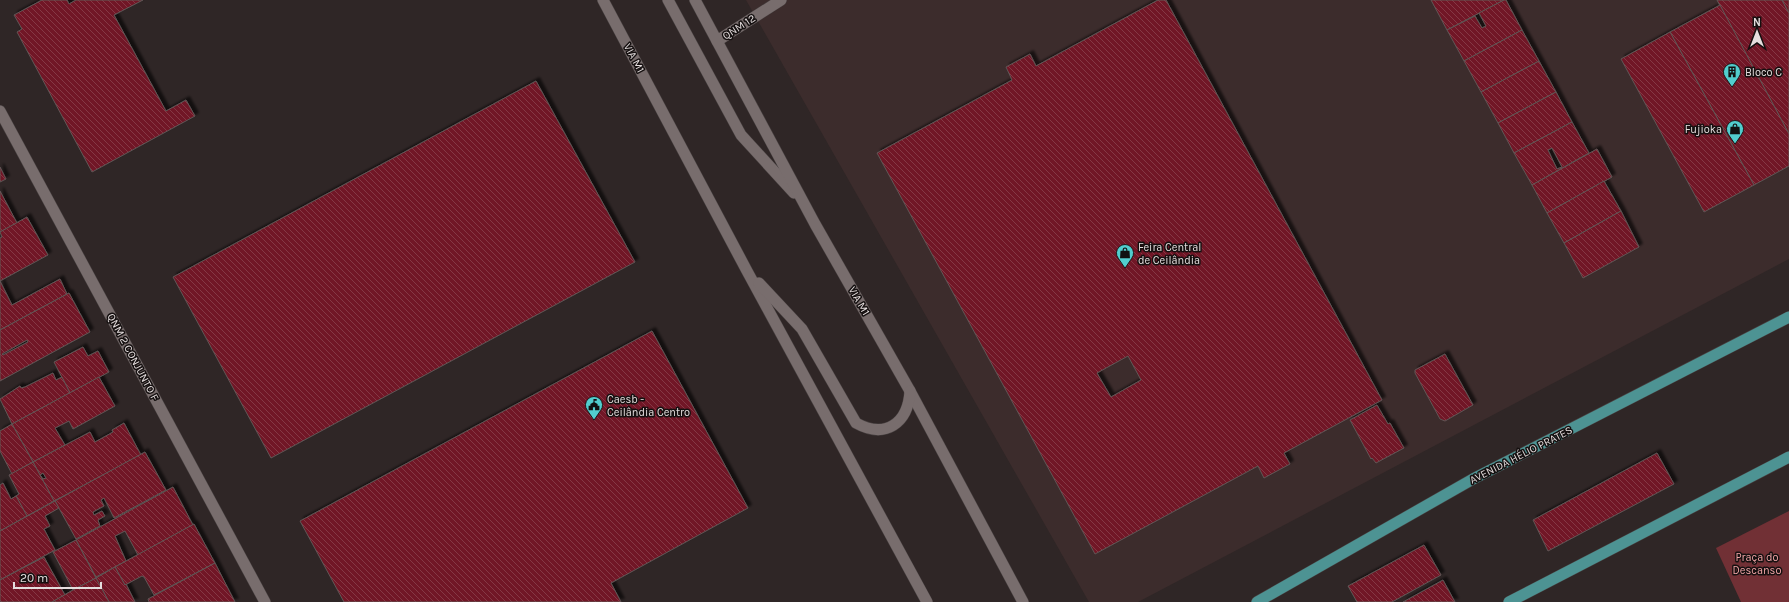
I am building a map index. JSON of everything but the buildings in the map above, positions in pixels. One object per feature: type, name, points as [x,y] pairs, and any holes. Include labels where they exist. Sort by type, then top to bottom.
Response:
[{"type":"main road","name":"VIA M1","points":[[603,0],[747,271],[927,602]]},
{"type":"main road","points":[[668,0],[741,135],[805,205]]},
{"type":"main road","name":"VIA M1","points":[[695,0],[805,205],[910,391],[1023,602]]},
{"type":"main road","name":"QNM 12","points":[[717,41],[781,0]]},
{"type":"main road","name":"QNM 2 CONJUNTO F","points":[[0,111],[265,602]]},
{"type":"main road","points":[[747,271],[802,329],[856,423],[864,428],[874,430],[894,425],[902,419],[907,411],[910,391]]},
{"type":"main road","name":"AVENIDA HÉLIO PRATES","points":[[1257,602],[1473,479],[1789,317]]},
{"type":"main road","points":[[1509,602],[1789,457]]},
{"type":"shaded area","points":[[746,0],[1789,0],[1789,259],[1138,602],[1089,602]]},
{"type":"green space","name":"Praça do Descanso","points":[[1789,511],[1789,602],[1741,602],[1716,548]]},
{"type":"place","name":"Bloco C","points":[[1732,87]]},
{"type":"place","name":"Fujioka","points":[[1735,144]]},
{"type":"place","name":"Feira Central de Ceilândia","points":[[1125,268]]},
{"type":"place","name":"Caesb - Ceilândia Centro","points":[[594,420]]}]
